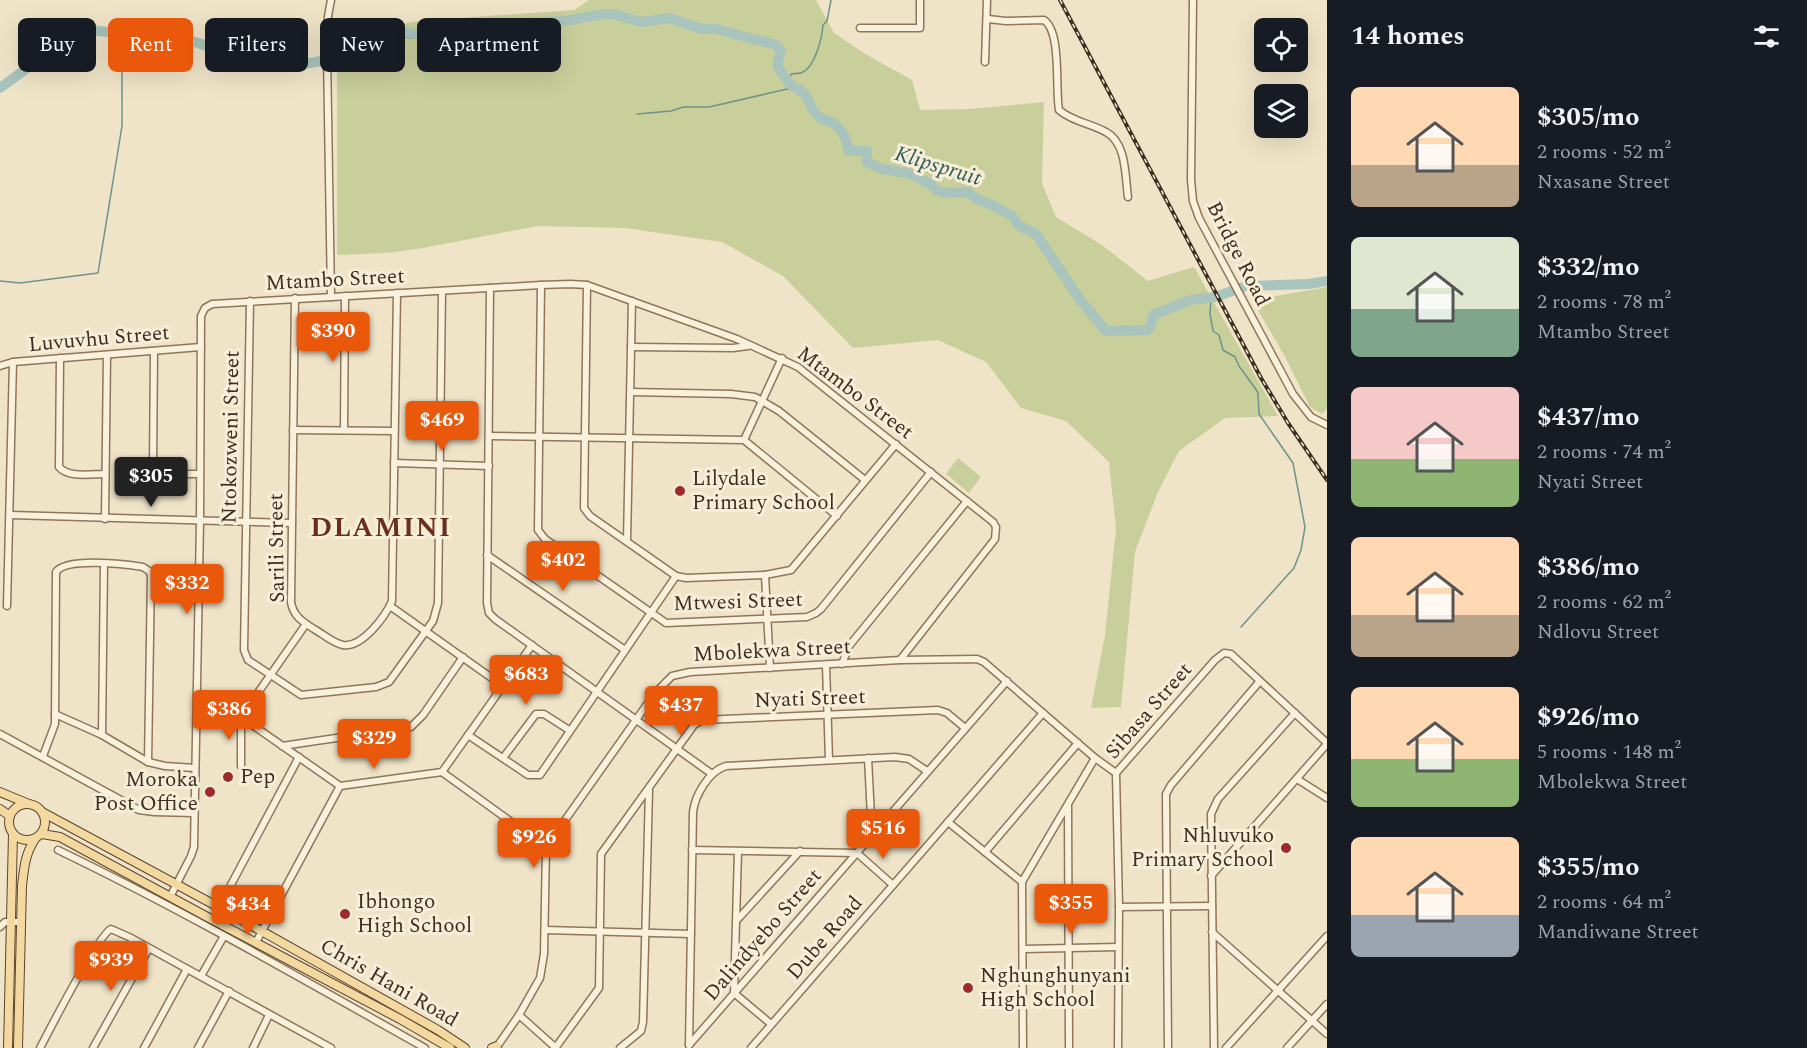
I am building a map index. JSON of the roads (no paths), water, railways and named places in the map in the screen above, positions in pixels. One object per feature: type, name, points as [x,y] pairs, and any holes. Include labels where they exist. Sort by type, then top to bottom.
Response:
[{"type":"main road","points":[[0,792],[30,804],[42,812],[46,823],[28,849],[24,861],[20,922],[18,1048]]},
{"type":"main road","points":[[0,792],[21,805]]},
{"type":"main road","points":[[8,1048],[4,922],[13,834],[9,822],[13,811],[21,805],[30,804]]},
{"type":"main road","points":[[0,809],[10,816]]},
{"type":"main road","name":"Chris Hani Road","points":[[42,812],[73,827],[463,1046],[471,1048]]},
{"type":"main road","points":[[13,834],[23,840],[39,836]]},
{"type":"main road","name":"Chris Hani Road","points":[[39,836],[60,837],[409,1023],[450,1048]]},
{"type":"street","points":[[331,0],[328,16],[327,54],[331,297]]},
{"type":"street","points":[[860,28],[920,28],[920,0]]},
{"type":"street","points":[[985,62],[987,0]]},
{"type":"street","name":"Bridge Road","points":[[1194,0],[1192,196],[1199,218],[1298,402],[1311,417],[1327,425]]},
{"type":"street","points":[[988,18],[1000,21],[1044,20],[1049,23],[1053,39],[1059,110],[1078,122],[1112,136],[1121,151],[1128,197]]},
{"type":"street","name":"Mtambo Street","points":[[170,897],[194,847],[201,316],[205,308],[216,303],[541,285],[587,285],[737,339],[748,346],[782,358],[813,378],[993,522],[996,527],[995,539],[900,660]]},
{"type":"street","name":"Mtwesi Street","points":[[541,285],[537,520],[540,535],[666,622],[672,624],[807,617],[816,613],[931,472]]},
{"type":"street","points":[[587,285],[584,508],[590,516],[676,576],[686,578],[765,575],[782,573],[796,567],[896,444]]},
{"type":"street","points":[[490,288],[487,603],[489,613],[712,774]]},
{"type":"street","name":"Ntokozweni Street","points":[[250,301],[244,650],[248,660],[294,692],[304,695],[382,686],[389,682],[426,632],[437,613],[442,291]]},
{"type":"street","points":[[397,293],[392,601],[390,606],[503,686]]},
{"type":"street","points":[[344,430],[345,296]]},
{"type":"street","name":"Sarili Street","points":[[295,298],[291,602],[293,612],[306,624],[336,643],[350,645],[364,639],[390,606]]},
{"type":"street","points":[[627,541],[632,301]]},
{"type":"street","name":"Luvuvhu Street","points":[[0,366],[13,362],[201,346]]},
{"type":"street","points":[[631,347],[733,348],[748,346]]},
{"type":"street","points":[[154,351],[153,468],[159,474],[200,474]]},
{"type":"street","points":[[105,519],[107,355]]},
{"type":"street","points":[[60,358],[59,467],[61,471],[68,473],[105,474]]},
{"type":"street","points":[[744,440],[782,358]]},
{"type":"street","points":[[7,606],[13,362]]},
{"type":"street","points":[[631,392],[731,394],[761,400],[779,411],[865,480]]},
{"type":"street","points":[[293,430],[394,431]]},
{"type":"street","points":[[489,436],[744,440],[837,516]]},
{"type":"street","points":[[394,463],[489,466]]},
{"type":"street","points":[[842,664],[849,645],[967,501]]},
{"type":"street","points":[[10,515],[292,523]]},
{"type":"street","points":[[488,555],[625,650]]},
{"type":"street","points":[[43,756],[52,736],[55,714],[55,577],[58,569],[69,564],[104,564],[143,567],[151,575],[148,762]]},
{"type":"street","points":[[102,735],[104,564]]},
{"type":"street","points":[[765,575],[770,668]]},
{"type":"street","points":[[468,735],[528,776],[540,775],[676,576]]},
{"type":"street","points":[[241,766],[241,717],[306,624]]},
{"type":"street","points":[[442,772],[532,645]]},
{"type":"street","name":"Sibasa Street","points":[[1118,1048],[1119,907],[1116,773],[1223,653],[1231,654],[1260,681]]},
{"type":"street","points":[[282,746],[411,727],[423,715],[463,657]]},
{"type":"street","name":"Mbolekwa Street","points":[[546,847],[661,686],[672,676],[690,672],[900,660],[976,659],[984,662],[1095,758],[1116,773]]},
{"type":"street","points":[[826,665],[829,760]]},
{"type":"street","name":"Dalindyebo Street","points":[[688,1047],[1007,681]]},
{"type":"street","points":[[1168,1048],[1166,794],[1171,785],[1260,681],[1327,743],[1211,876]]},
{"type":"street","points":[[197,695],[215,701],[241,717],[340,786],[442,772],[546,847],[545,930],[540,978],[519,1015],[495,1047]]},
{"type":"street","name":"Nyati Street","points":[[556,1048],[599,988],[601,854],[694,725],[702,720],[938,710],[947,713],[965,728]]},
{"type":"street","name":"Dube Road","points":[[750,1048],[1043,713]]},
{"type":"street","points":[[1214,1048],[1211,819],[1215,803],[1295,713]]},
{"type":"street","points":[[55,714],[102,735],[148,762],[165,766],[195,768]]},
{"type":"street","points":[[503,758],[536,714],[544,714],[569,730]]},
{"type":"street","points":[[0,734],[139,810],[194,813]]},
{"type":"street","points":[[985,852],[1078,743]]},
{"type":"street","points":[[225,896],[299,757]]},
{"type":"street","points":[[688,1047],[694,805],[712,774],[726,766],[895,757],[909,759],[927,771]]},
{"type":"street","points":[[868,758],[872,836]]},
{"type":"street","points":[[1023,1048],[1022,882],[1095,758]]},
{"type":"street","points":[[1297,779],[1327,798]]},
{"type":"street","points":[[256,942],[340,786]]},
{"type":"street","points":[[620,1048],[638,1034],[642,1026],[649,789]]},
{"type":"street","points":[[1068,806],[1069,1048]]},
{"type":"street","points":[[948,822],[1022,882]]},
{"type":"street","points":[[1054,828],[1067,834]]},
{"type":"street","name":"Chris Hani Road","points":[[58,850],[224,936],[425,1048]]},
{"type":"street","points":[[692,850],[857,853],[893,885]]},
{"type":"street","points":[[738,851],[734,993],[771,1024]]},
{"type":"street","points":[[737,920],[800,851]]},
{"type":"street","points":[[1119,907],[1212,906]]},
{"type":"street","points":[[4,922],[20,922]]},
{"type":"street","points":[[40,1048],[100,942],[106,932],[111,929],[331,1048]]},
{"type":"street","points":[[545,930],[691,934]]},
{"type":"street","points":[[1212,932],[1327,1034]]},
{"type":"street","points":[[201,976],[224,936]]},
{"type":"street","points":[[1226,1048],[1327,936]]},
{"type":"street","points":[[1024,949],[1118,947]]},
{"type":"street","points":[[93,1048],[149,948]]},
{"type":"street","points":[[144,1048],[187,969]]},
{"type":"street","points":[[198,1048],[229,991]]},
{"type":"street","points":[[1287,1048],[1327,1004]]},
{"type":"street","points":[[253,1048],[269,1015]]},
{"type":"street","points":[[519,1015],[556,1048]]},
{"type":"waterway","points":[[789,83],[791,74],[806,70],[814,59],[823,25],[827,21],[831,0]]},
{"type":"waterway","name":"Klipspruit","points":[[0,88],[81,29],[195,42],[257,64],[293,66],[337,58],[353,51],[357,44],[370,44],[396,33],[458,33],[522,23],[566,21],[603,14],[614,14],[641,22],[669,18],[702,29],[716,29],[776,45],[781,51],[778,67],[790,84],[805,94],[813,110],[821,119],[833,123],[841,130],[849,151],[867,151],[867,162],[882,169],[907,173],[932,185],[936,190],[946,193],[968,192],[978,200],[1012,216],[1018,225],[1036,234],[1079,298],[1106,331],[1148,330],[1153,315],[1190,300],[1215,297],[1246,286],[1309,284],[1327,281]]},
{"type":"waterway","points":[[405,37],[410,38],[417,34]]},
{"type":"waterway","points":[[0,281],[20,283],[98,273],[122,126],[122,72]]},
{"type":"waterway","points":[[637,114],[671,111],[683,107],[709,107],[796,87]]},
{"type":"waterway","points":[[1211,298],[1210,314],[1213,331],[1219,335],[1223,350],[1235,357],[1255,388],[1258,393],[1259,414],[1293,463],[1305,527],[1301,550],[1294,568],[1241,627]]},
{"type":"railway","points":[[1060,0],[1261,378],[1327,480]]},
{"type":"place","name":"Lilydale Primary School","points":[[680,491]]},
{"type":"place","name":"Pep","points":[[228,777]]},
{"type":"place","name":"Moroka Post Office","points":[[210,792]]},
{"type":"place","name":"Nhluvuko Primary School","points":[[1286,848]]},
{"type":"place","name":"Ibhongo High School","points":[[345,914]]},
{"type":"place","name":"Nghunghunyani High School","points":[[968,988]]},
{"type":"district","name":"DLAMINI","points":[[381,528]]}]
